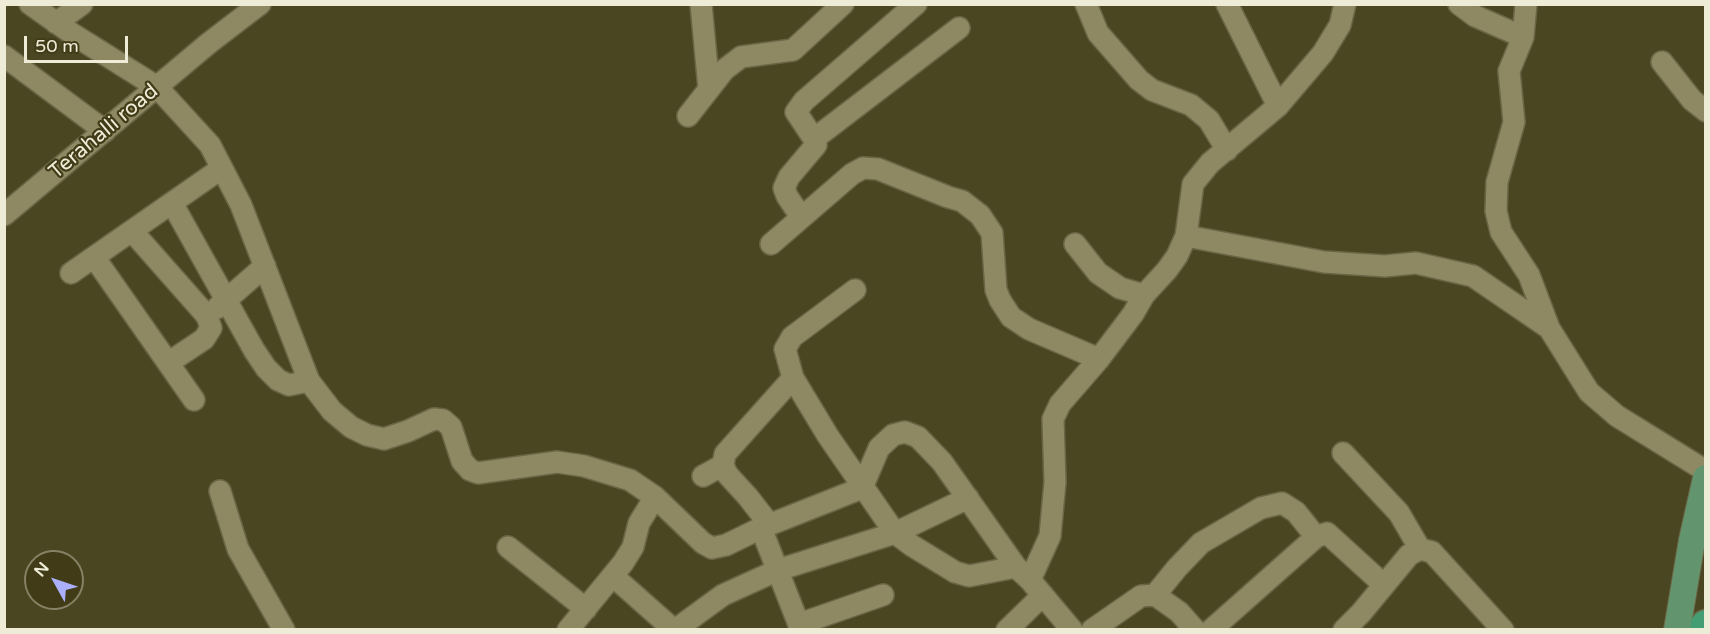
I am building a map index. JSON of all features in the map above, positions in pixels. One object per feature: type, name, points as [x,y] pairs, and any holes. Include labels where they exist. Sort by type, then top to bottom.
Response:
[{"type":"highway","points":[[1705,630],[1706,625]]},
{"type":"main road","points":[[1677,630],[1692,540],[1706,478]]},
{"type":"street","points":[[30,4],[157,87],[210,145],[242,205],[309,381],[332,411],[351,428],[384,439],[434,419],[443,420],[451,427],[462,461],[470,470],[478,473],[556,462],[584,466],[630,480],[655,497],[703,543],[712,548],[726,545],[765,526],[862,488],[879,448],[893,435],[905,432],[918,437],[942,462],[1030,581],[1072,630]]},
{"type":"street","points":[[56,23],[82,4]]},
{"type":"street","name":"Terahalli road","points":[[4,215],[260,4]]},
{"type":"street","points":[[701,4],[709,89]]},
{"type":"street","points":[[688,116],[724,70],[741,57],[793,50],[843,4]]},
{"type":"street","points":[[801,217],[786,196],[784,188],[789,177],[816,145],[796,112],[804,101],[916,4]]},
{"type":"street","points":[[1086,4],[1098,33],[1139,80],[1152,90],[1191,105],[1209,120],[1227,150]]},
{"type":"street","points":[[1227,4],[1278,106]]},
{"type":"street","points":[[1007,630],[1050,536],[1055,482],[1053,419],[1060,404],[1099,359],[1133,314],[1144,295],[1177,256],[1186,236],[1193,184],[1210,163],[1278,106],[1323,52],[1340,25],[1345,4]]},
{"type":"street","points":[[1459,4],[1475,16],[1523,37]]},
{"type":"street","points":[[1526,4],[1523,37],[1509,71],[1514,122],[1497,182],[1496,211],[1501,231],[1529,275],[1549,328],[1589,392],[1617,416],[1706,471]]},
{"type":"street","points":[[814,139],[959,28]]},
{"type":"street","points":[[4,56],[105,131]]},
{"type":"street","points":[[1662,62],[1692,100],[1706,111]]},
{"type":"street","points":[[71,273],[222,168]]},
{"type":"street","points":[[771,244],[852,174],[863,168],[878,169],[962,201],[980,215],[992,233],[996,290],[1011,317],[1029,329],[1099,359]]},
{"type":"street","points":[[172,203],[266,368],[278,380],[290,385],[309,381]]},
{"type":"street","points":[[132,231],[207,316],[211,328],[204,339],[168,363]]},
{"type":"street","points":[[1186,236],[1324,261],[1385,266],[1416,263],[1473,276],[1549,328]]},
{"type":"street","points":[[1075,244],[1098,273],[1120,288],[1144,295]]},
{"type":"street","points":[[94,257],[194,400]]},
{"type":"street","points":[[207,316],[265,266]]},
{"type":"street","points":[[855,290],[792,337],[785,349],[793,378],[862,488],[895,532],[911,546],[955,572],[969,576],[1030,581]]},
{"type":"street","points":[[793,378],[725,454],[723,465],[727,474],[748,497],[765,526],[778,570],[800,627],[883,595]]},
{"type":"street","points":[[1343,453],[1399,513],[1420,549]]},
{"type":"street","points":[[703,476],[723,465]]},
{"type":"street","points":[[220,491],[238,549],[276,627]]},
{"type":"street","points":[[568,630],[613,576],[633,547],[639,523],[655,497]]},
{"type":"street","points":[[613,576],[675,630],[723,595],[778,570],[895,532],[968,498]]},
{"type":"street","points":[[1155,595],[1201,543],[1261,508],[1282,503],[1296,512],[1316,537]]},
{"type":"street","points":[[1211,630],[1316,537],[1326,533],[1384,585]]},
{"type":"street","points":[[508,547],[586,609]]},
{"type":"street","points":[[1344,630],[1409,555],[1420,549],[1432,552],[1503,630]]},
{"type":"street","points":[[1092,630],[1141,596],[1155,595],[1179,612],[1195,630]]}]
